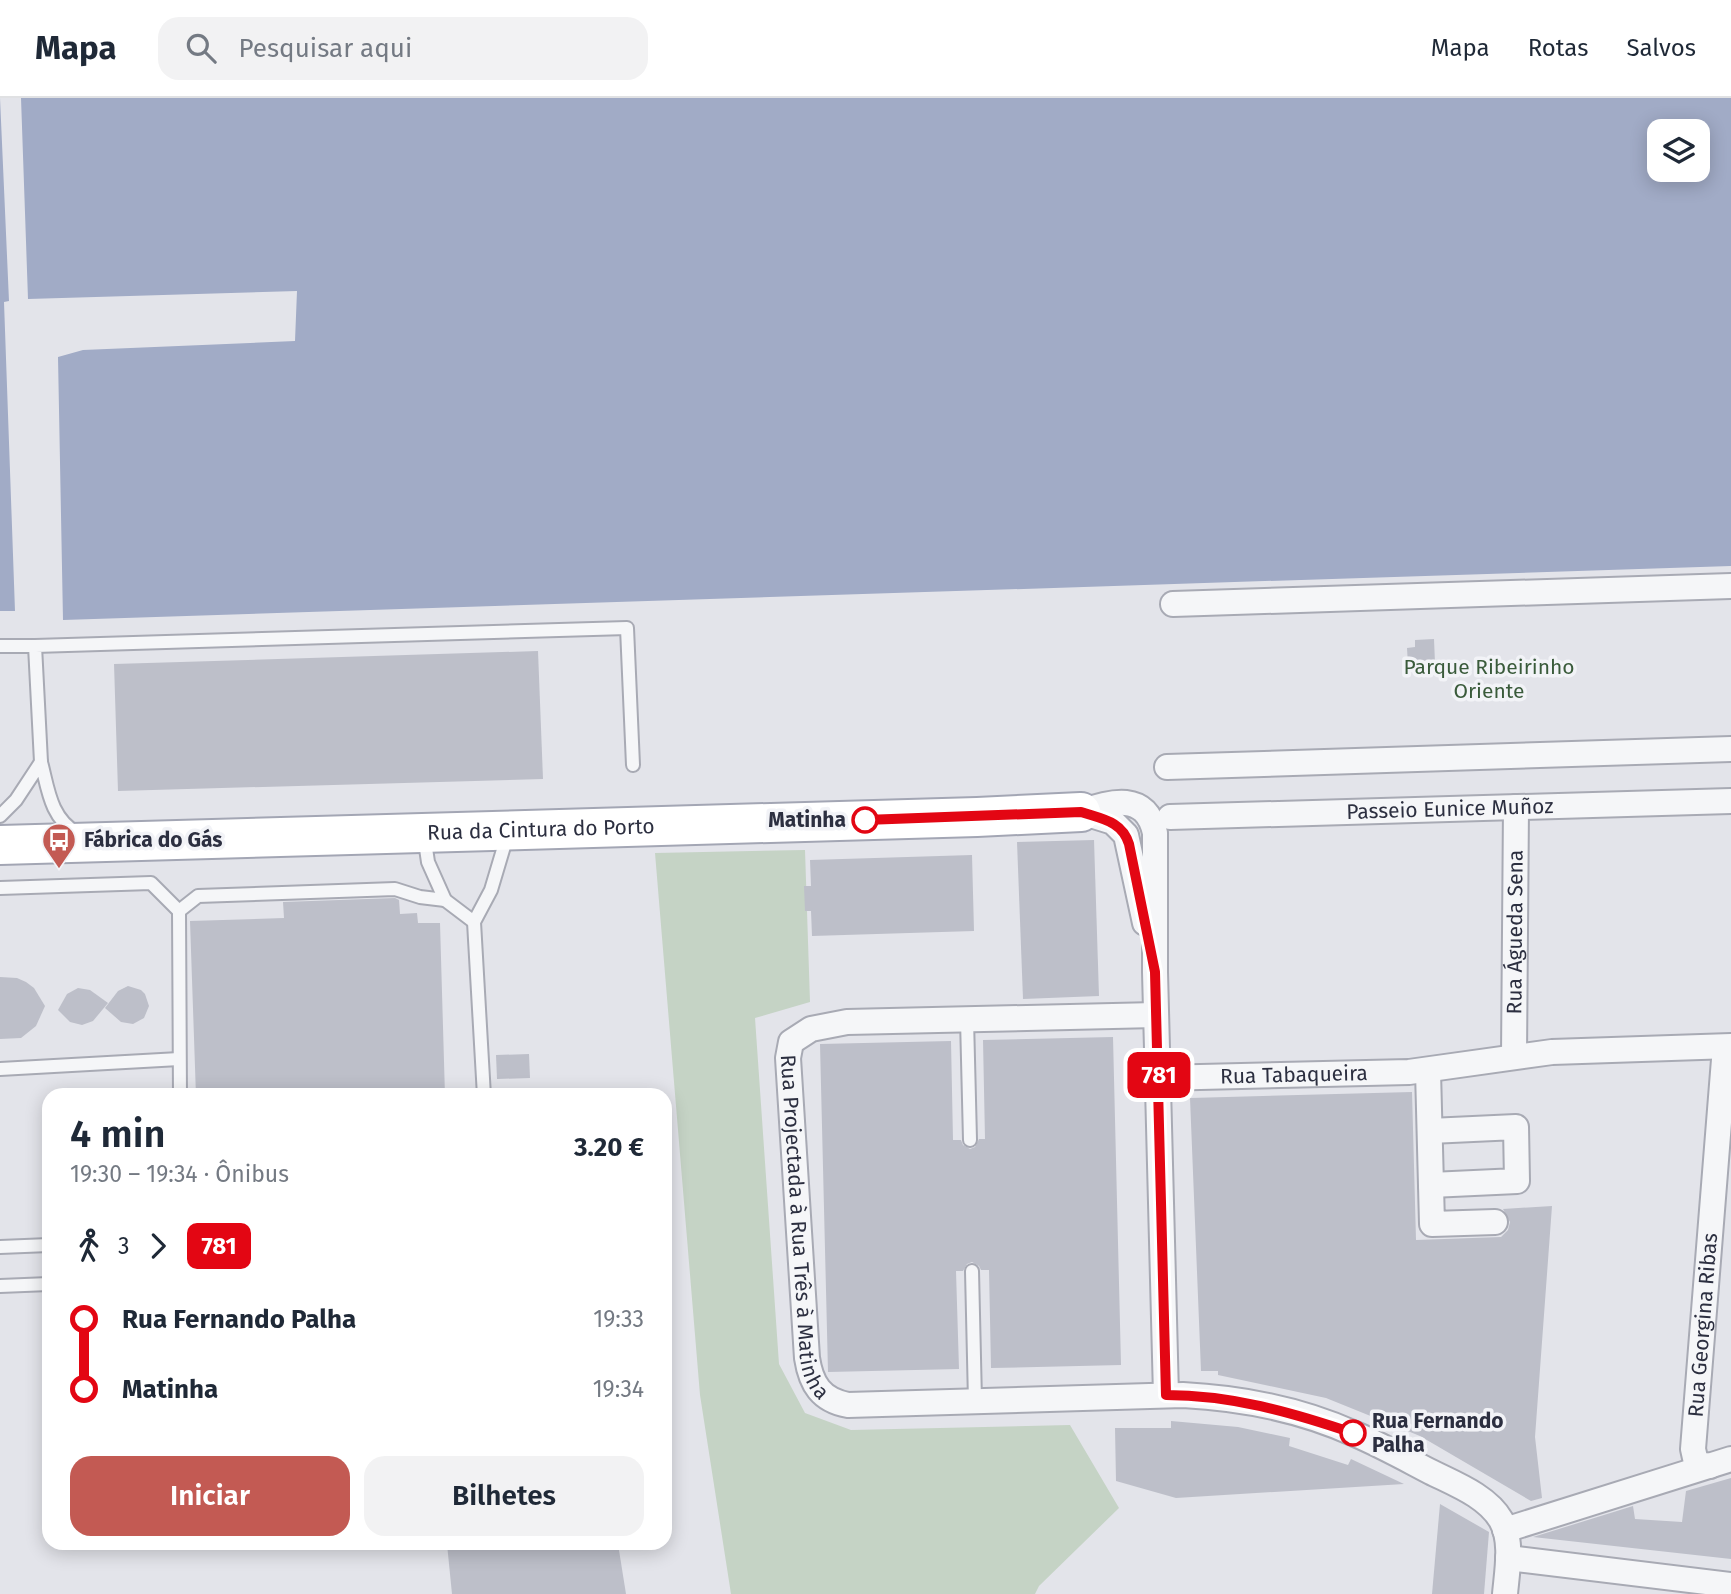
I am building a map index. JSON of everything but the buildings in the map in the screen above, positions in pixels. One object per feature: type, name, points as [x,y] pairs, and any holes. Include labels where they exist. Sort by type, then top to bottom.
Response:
[{"type":"main road","name":"Rua da Cintura do Porto","points":[[0,845],[1081,812]]},
{"type":"street","points":[[1173,604],[1731,586]]},
{"type":"street","points":[[1167,767],[1731,749]]},
{"type":"street","name":"Passeio Eunice Muñoz","points":[[1170,817],[1731,801]]},
{"type":"street","points":[[1081,812],[1103,804],[1122,803],[1138,807],[1150,816],[1156,843],[1155,972],[1166,1395]]},
{"type":"street","name":"Rua Águeda Sena","points":[[1514,1056],[1516,807]]},
{"type":"street","name":"Rua Projectada à Rua Três à Matinha","points":[[1156,1015],[846,1022],[820,1026],[791,1042],[788,1058],[807,1358],[812,1380],[823,1396],[848,1405],[1166,1395],[1200,1396],[1264,1405],[1353,1433],[1480,1499],[1501,1520],[1505,1530]]},
{"type":"street","name":"Rua Tabaqueira","points":[[1159,1078],[1428,1070],[1564,1051],[1728,1046]]},
{"type":"street","name":"Rua Georgina Ribas","points":[[1720,1462],[1699,1464],[1693,1449],[1728,1046]]},
{"type":"street","points":[[1428,1070],[1432,1224],[1495,1222]]},
{"type":"street","points":[[1430,1131],[1516,1127],[1517,1181],[1431,1185]]},
{"type":"street","points":[[1505,1594],[1508,1558],[1505,1530],[1720,1462]]},
{"type":"street","points":[[1508,1558],[1731,1585]]},
{"type":"lane","points":[[0,646],[626,628],[633,765]]},
{"type":"lane","points":[[35,646],[41,762],[55,813],[68,828],[95,843]]},
{"type":"lane","points":[[0,816],[16,800],[41,762]]},
{"type":"lane","points":[[484,1088],[474,922],[491,890],[509,830]]},
{"type":"lane","points":[[424,833],[428,862],[445,900],[474,922]]},
{"type":"lane","points":[[0,888],[151,883],[179,911],[180,1088]]},
{"type":"lane","points":[[179,911],[198,896],[395,889],[420,897],[445,900]]},
{"type":"lane","points":[[967,1019],[970,1140]]},
{"type":"lane","points":[[0,1069],[179,1059]]},
{"type":"lane","points":[[0,1247],[42,1245]]},
{"type":"lane","points":[[972,1270],[975,1401]]},
{"type":"lane","points":[[0,1286],[42,1284]]},
{"type":"green space","points":[[805,850],[810,1002],[755,1018],[779,1364],[805,1413],[851,1430],[1070,1425],[1119,1508],[1039,1586],[1035,1594],[731,1594],[700,1395],[655,853]]},
{"type":"water","points":[[0,98],[9,301],[4,302],[15,611],[0,611]]},
{"type":"water","points":[[21,98],[1731,98],[1731,566],[63,620],[58,357],[83,350],[295,341],[297,291],[28,299]]},
{"type":"bus line","name":"781","points":[[865,820],[1081,812],[1113,822],[1124,831],[1155,972],[1166,1395],[1223,1398],[1264,1405],[1353,1433]]},
{"type":"place","name":"Matinha","points":[[865,820]]},
{"type":"place","name":"Fábrica do Gás","points":[[59,870]]},
{"type":"place","name":"Rua Fernando Palha","points":[[1353,1433]]},
{"type":"park label","name":"Parque Ribeirinho Oriente","points":[[1489,679]]}]
